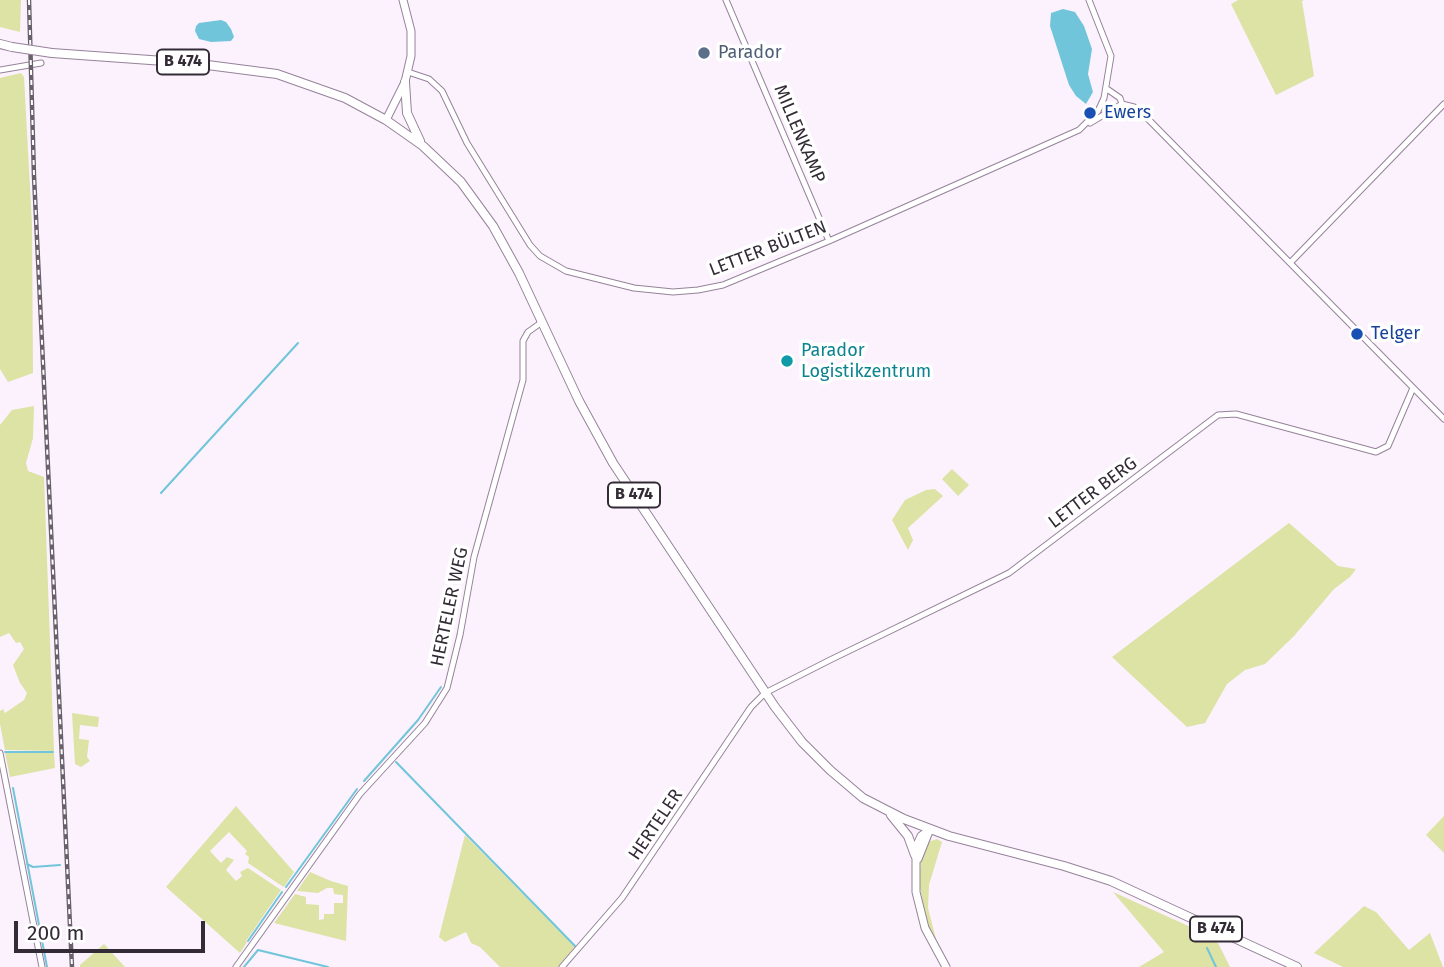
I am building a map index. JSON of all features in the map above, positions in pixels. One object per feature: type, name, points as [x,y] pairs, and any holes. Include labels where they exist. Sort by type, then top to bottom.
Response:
[{"type":"main road","name":"B 474","points":[[0,44],[52,53],[192,62],[276,74],[345,98],[386,120],[423,146],[456,176],[485,214],[515,264],[579,401],[607,452],[765,693],[816,756],[863,798],[886,810],[946,835],[1111,881],[1297,967]]},
{"type":"main road","points":[[405,82],[404,102],[407,113],[423,146]]},
{"type":"main road","points":[[886,810],[908,836],[915,855]]},
{"type":"street","points":[[386,120],[408,72],[411,32],[402,0]]},
{"type":"street","name":"MILLENKAMP","points":[[726,0],[829,241]]},
{"type":"street","points":[[1084,127],[1098,111],[1107,89],[1111,56],[1089,0]]},
{"type":"street","points":[[0,70],[41,63]]},
{"type":"street","name":"LETTER BÜLTEN","points":[[408,72],[436,83],[442,91],[467,143],[530,245],[553,265],[566,271],[653,291],[698,290],[723,285],[829,241],[1084,127]]},
{"type":"street","points":[[1107,89],[1120,98],[1122,104]]},
{"type":"street","points":[[1084,127],[1122,104],[1134,107],[1444,419]]},
{"type":"street","points":[[1290,263],[1444,104]]},
{"type":"street","name":"HERTELER WEG","points":[[236,967],[360,794],[425,723],[447,688],[474,557],[523,380],[523,341],[528,332],[542,322]]},
{"type":"street","name":"LETTER BERG","points":[[765,693],[1009,573],[1218,415],[1236,414],[1377,452],[1388,446],[1413,388]]},
{"type":"street","name":"HERTELER","points":[[562,967],[622,898],[751,707],[765,693]]},
{"type":"street","points":[[0,753],[42,967]]},
{"type":"street","points":[[930,829],[919,837],[915,855],[916,892],[921,919],[932,945],[946,967]]},
{"type":"street","points":[[916,867],[930,829]]},
{"type":"green space","points":[[0,0],[21,0],[20,32],[0,27]]},
{"type":"green space","points":[[1238,0],[1304,0],[1302,1],[1314,76],[1276,95],[1231,4]]},
{"type":"green space","points":[[21,73],[24,77],[32,224],[33,373],[8,382],[0,369],[0,78]]},
{"type":"green space","points":[[34,406],[33,438],[26,463],[28,471],[44,477],[54,751],[5,750],[0,724],[0,711],[3,709],[5,713],[24,700],[27,693],[13,665],[24,649],[9,633],[0,637],[0,425],[12,410]]},
{"type":"green space","points":[[952,469],[969,485],[958,496],[942,479]]},
{"type":"green space","points":[[935,489],[943,496],[908,528],[913,540],[908,550],[892,520],[905,500],[926,490]]},
{"type":"green space","points":[[1289,523],[1338,566],[1356,569],[1265,664],[1245,670],[1227,684],[1205,723],[1187,727],[1112,657]]},
{"type":"green space","points":[[72,713],[99,717],[98,727],[80,725],[79,739],[89,740],[87,757],[90,761],[81,767],[75,764]]},
{"type":"green space","points":[[5,753],[54,753],[55,768],[10,777]]},
{"type":"green space","points":[[236,806],[294,872],[284,887],[279,884],[248,863],[249,857],[245,854],[247,851],[229,832],[210,851],[221,863],[227,857],[234,860],[226,870],[236,881],[242,876],[240,872],[248,868],[281,890],[240,953],[166,887]]},
{"type":"green space","points":[[1444,816],[1444,853],[1426,835]]},
{"type":"green space","points":[[465,835],[575,947],[558,967],[500,967],[480,947],[471,943],[466,932],[445,942],[439,937]]},
{"type":"green space","points":[[937,839],[942,842],[929,885],[928,908],[936,939],[948,961],[928,926],[919,884],[921,858],[928,842]]},
{"type":"green space","points":[[310,872],[348,886],[346,941],[274,923],[295,894],[306,897],[306,904],[319,905],[319,920],[324,919],[324,914],[334,914],[334,903],[343,903],[343,895],[334,894],[333,888],[318,893],[297,891]]},
{"type":"green space","points":[[1113,892],[1195,929],[1197,934],[1218,943],[1230,967],[1139,967],[1164,952]]},
{"type":"green space","points":[[1364,906],[1376,912],[1409,950],[1430,933],[1443,967],[1343,967],[1314,953]]},
{"type":"green space","points":[[104,944],[125,967],[80,967],[80,965]]},
{"type":"water","points":[[1063,9],[1075,12],[1084,26],[1092,49],[1088,74],[1093,92],[1086,104],[1076,96],[1069,85],[1050,26],[1051,13]]},
{"type":"water","points":[[221,20],[231,29],[234,37],[231,41],[211,42],[199,39],[195,31],[199,23]]},
{"type":"waterway","points":[[161,493],[298,343]]},
{"type":"waterway","points":[[364,781],[418,720],[441,687]]},
{"type":"waterway","points":[[5,752],[53,752]]},
{"type":"waterway","points":[[396,762],[575,946]]},
{"type":"waterway","points":[[13,788],[47,967]]},
{"type":"waterway","points":[[286,887],[357,789]]},
{"type":"waterway","points":[[27,864],[33,867],[60,865]]},
{"type":"waterway","points":[[248,941],[282,892]]},
{"type":"waterway","points":[[1207,948],[1216,967]]},
{"type":"waterway","points":[[244,967],[258,950],[328,967]]},
{"type":"railway","points":[[29,0],[34,176],[72,967]]},
{"type":"place","name":"Parador","points":[[704,53]]},
{"type":"place","name":"Ewers","points":[[1090,113]]},
{"type":"place","name":"Telger","points":[[1357,334]]},
{"type":"place","name":"Parador Logistikzentrum","points":[[787,361]]}]
